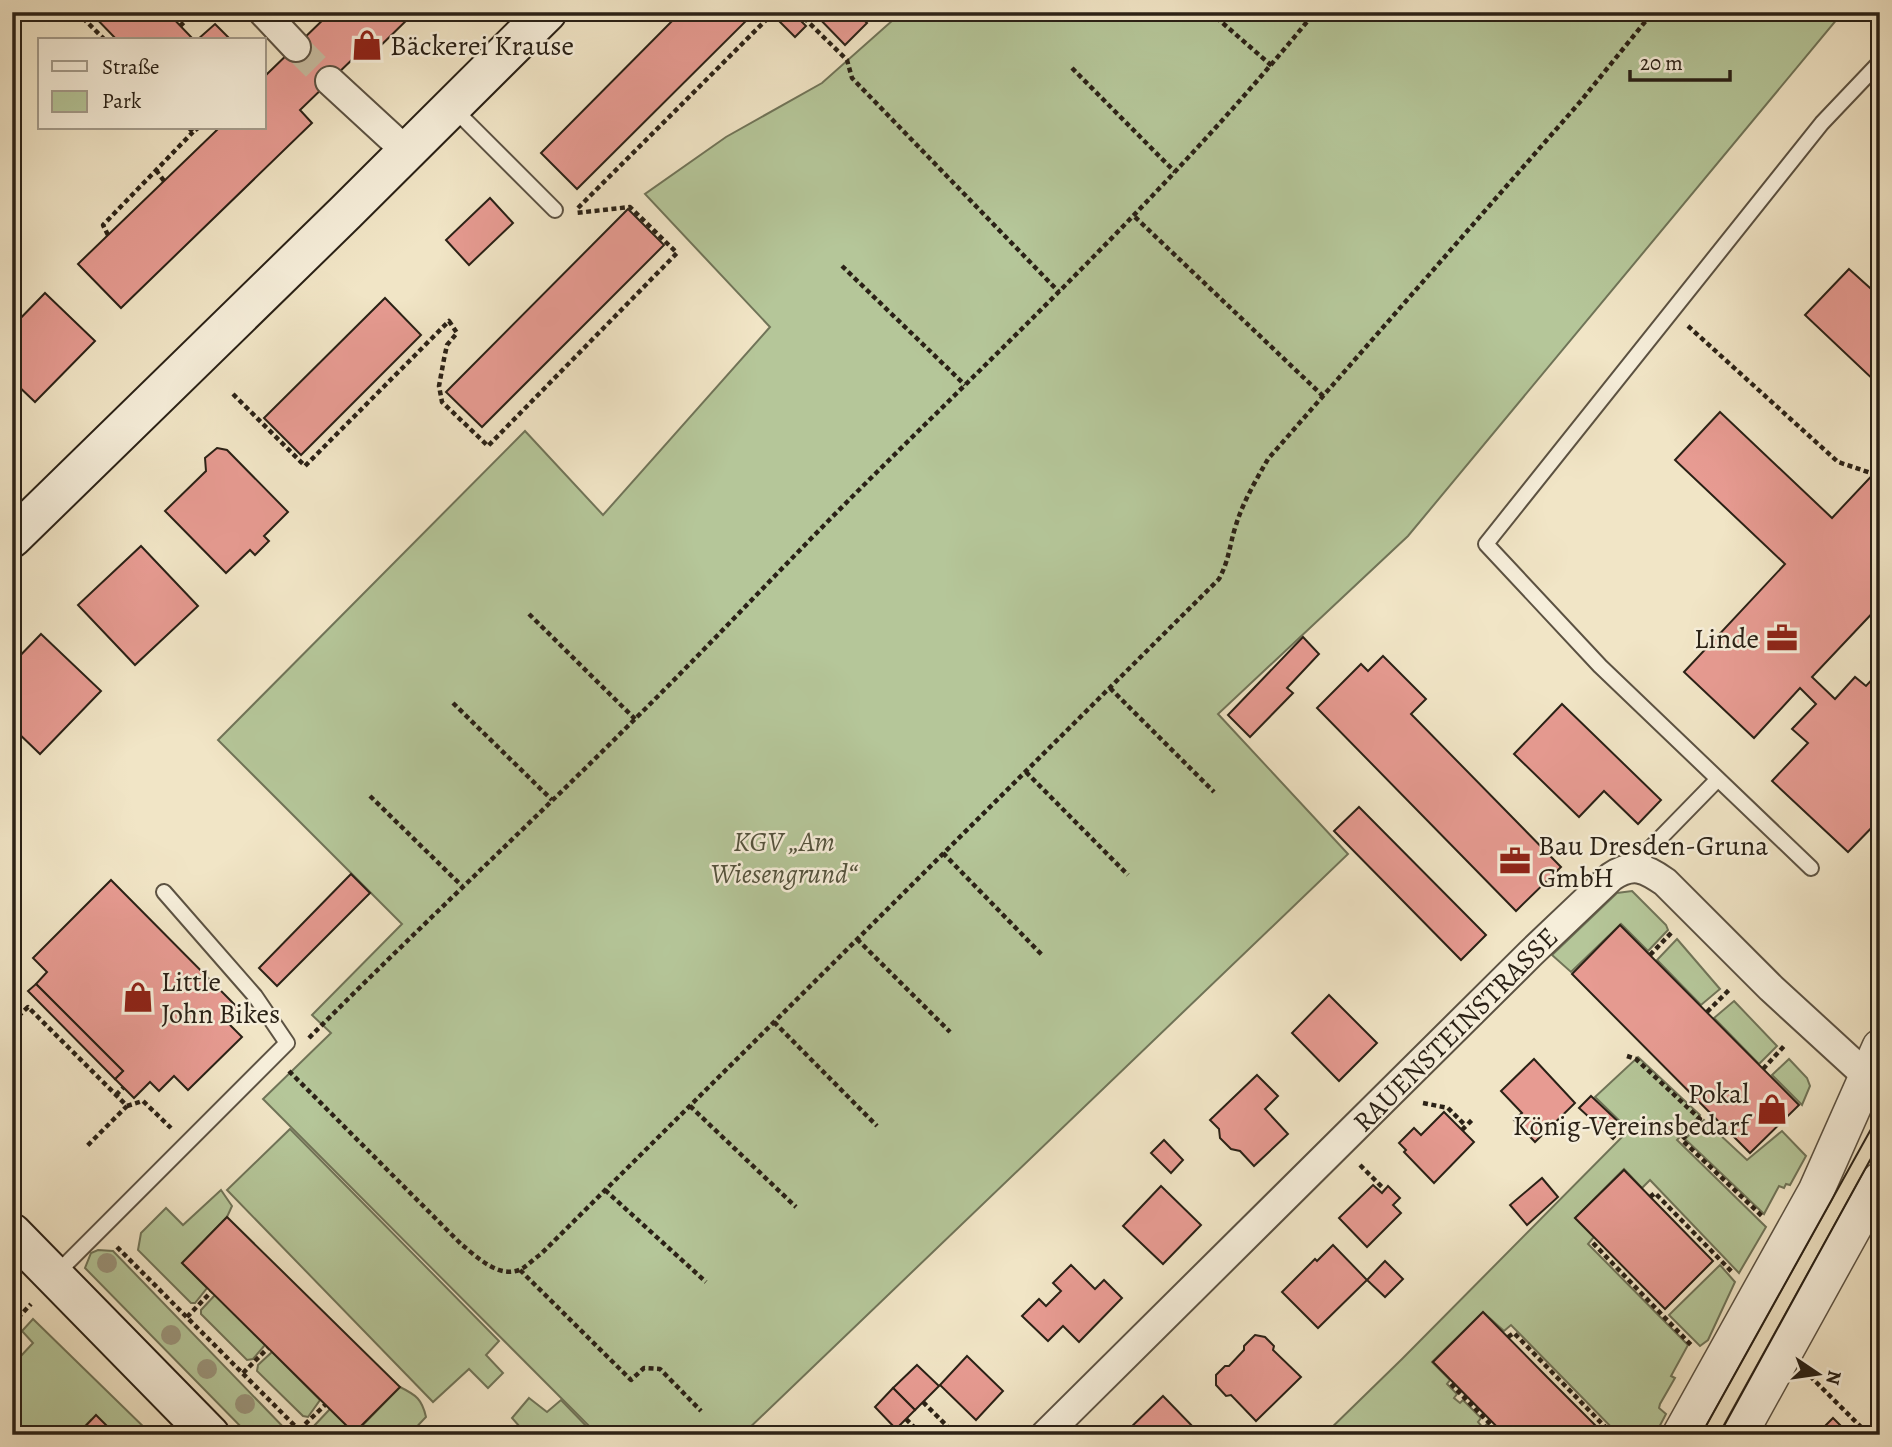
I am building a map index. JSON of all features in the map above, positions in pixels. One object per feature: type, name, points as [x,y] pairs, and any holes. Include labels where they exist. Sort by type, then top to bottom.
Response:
[{"type":"main road","points":[[12,538],[547,12]]},
{"type":"main road","points":[[12,1233],[210,1435]]},
{"type":"street","points":[[263,12],[296,47]]},
{"type":"street","points":[[330,81],[406,151]]},
{"type":"street","points":[[1633,867],[1650,871],[1665,882],[1770,988],[1875,1071],[1788,1242],[1680,1435]]},
{"type":"street","name":"RAUENSTEINSTRASSE","points":[[1045,1435],[1531,953],[1611,877],[1623,869],[1633,867]]},
{"type":"street","points":[[1739,1435],[1880,1180]]},
{"type":"lane","points":[[1811,868],[1600,666],[1486,544],[1822,123],[1880,62]]},
{"type":"lane","points":[[452,107],[555,210]]},
{"type":"lane","points":[[1633,867],[1717,780]]},
{"type":"lane","points":[[55,1276],[287,1043],[255,996],[164,892]]},
{"type":"path","points":[[78,12],[102,38]]},
{"type":"path","points":[[180,26],[195,12]]},
{"type":"path","points":[[233,394],[305,466],[449,321],[457,333],[447,345],[439,386],[442,402],[488,446],[677,253],[629,207],[572,213],[774,12]]},
{"type":"path","points":[[798,12],[847,60],[852,78],[1059,292]]},
{"type":"path","points":[[1210,12],[1272,66]]},
{"type":"path","points":[[322,1024],[635,719],[835,513],[1135,217],[1272,66],[1315,12]]},
{"type":"path","points":[[290,1073],[461,1244],[484,1263],[504,1272],[520,1270],[541,1254],[1219,579],[1229,560],[1236,526],[1248,495],[1268,458],[1580,102],[1653,12]]},
{"type":"path","points":[[1072,68],[1175,172]]},
{"type":"path","points":[[108,235],[103,225],[192,130]]},
{"type":"path","points":[[156,170],[164,181]]},
{"type":"path","points":[[1135,217],[1324,397]]},
{"type":"path","points":[[842,266],[965,385]]},
{"type":"path","points":[[1672,311],[1838,462],[1874,474]]},
{"type":"path","points":[[529,614],[635,719]]},
{"type":"path","points":[[1110,688],[1214,792]]},
{"type":"path","points":[[453,703],[552,800]]},
{"type":"path","points":[[1026,772],[1128,876]]},
{"type":"path","points":[[370,796],[462,886]]},
{"type":"path","points":[[943,853],[1043,956]]},
{"type":"path","points":[[1650,955],[1677,926]]},
{"type":"path","points":[[857,939],[950,1032]]},
{"type":"path","points":[[1707,1012],[1735,984]]},
{"type":"path","points":[[12,1022],[27,1007],[127,1106]]},
{"type":"path","points":[[774,1022],[877,1126]]},
{"type":"path","points":[[1763,1069],[1789,1040]]},
{"type":"path","points":[[1627,1056],[1636,1059],[1700,1119],[1682,1140],[1788,1242]]},
{"type":"path","points":[[116,1095],[123,1088]]},
{"type":"path","points":[[1415,1096],[1423,1104],[1448,1108],[1464,1128],[1473,1119]]},
{"type":"path","points":[[87,1146],[127,1106],[143,1101],[157,1114]]},
{"type":"path","points":[[690,1105],[796,1207]]},
{"type":"path","points":[[1356,1161],[1385,1190]]},
{"type":"path","points":[[605,1190],[706,1282]]},
{"type":"path","points":[[1650,1197],[1656,1193],[1697,1240],[1734,1274]]},
{"type":"path","points":[[100,1230],[304,1435]]},
{"type":"path","points":[[1593,1243],[1694,1347]]},
{"type":"path","points":[[520,1270],[631,1380],[644,1368],[660,1369],[701,1411]]},
{"type":"path","points":[[187,1317],[211,1292]]},
{"type":"path","points":[[1508,1337],[1514,1333],[1595,1420],[1613,1435]]},
{"type":"path","points":[[243,1373],[268,1348]]},
{"type":"path","points":[[1549,1378],[1554,1373]]},
{"type":"path","points":[[1808,1374],[1869,1435]]},
{"type":"path","points":[[1451,1384],[1502,1435]]},
{"type":"path","points":[[923,1402],[956,1435]]},
{"type":"path","points":[[299,1430],[326,1405]]},
{"type":"path","points":[[906,1419],[922,1435]]},
{"type":"path","points":[[474,1427],[482,1435]]},
{"type":"green space","name":"KGV „Am Wiesengrund“","points":[[902,12],[1843,12],[1408,536],[1218,714],[1348,854],[742,1435],[598,1435],[263,1099],[331,1033],[312,1015],[402,924],[218,740],[525,431],[603,515],[770,327],[645,194],[726,137],[822,83]]},
{"type":"green space","points":[[1632,891],[1668,930],[1648,951],[1621,924],[1571,972],[1552,955],[1617,893]]},
{"type":"green space","points":[[1677,939],[1720,989],[1701,1005],[1657,960]]},
{"type":"green space","points":[[1734,1001],[1777,1046],[1759,1064],[1714,1018]]},
{"type":"green space","points":[[1638,1057],[1700,1115],[1677,1140],[1766,1227],[1739,1273],[1650,1180],[1642,1188],[1624,1169],[1575,1218],[1594,1237],[1588,1244],[1688,1345],[1671,1376],[1675,1378],[1660,1404],[1659,1408],[1666,1414],[1655,1435],[1619,1435],[1511,1325],[1504,1331],[1483,1312],[1432,1362],[1450,1380],[1447,1384],[1457,1394],[1454,1398],[1460,1403],[1463,1400],[1481,1418],[1478,1422],[1483,1428],[1487,1424],[1497,1435],[1324,1435],[1629,1130],[1595,1097]]},
{"type":"green space","points":[[1789,1059],[1807,1078],[1810,1086],[1802,1105],[1772,1075]]},
{"type":"green space","points":[[1704,1120],[1747,1160],[1782,1131],[1806,1156],[1790,1185],[1786,1184],[1784,1188],[1779,1186],[1764,1214],[1685,1139]]},
{"type":"green space","points":[[290,1129],[499,1341],[486,1355],[503,1373],[488,1388],[469,1369],[433,1402],[227,1190]]},
{"type":"green space","points":[[221,1190],[232,1206],[227,1217],[182,1263],[207,1288],[195,1303],[191,1303],[138,1250],[141,1233],[166,1208],[183,1225]]},
{"type":"green space","points":[[98,1250],[113,1251],[291,1435],[249,1435],[85,1268],[91,1253]]},
{"type":"green space","points":[[1720,1265],[1735,1282],[1708,1340],[1700,1346],[1669,1315]]},
{"type":"green space","points":[[215,1295],[265,1345],[253,1359],[247,1360],[201,1314],[201,1310]]},
{"type":"green space","points":[[33,1319],[152,1435],[107,1435],[91,1420],[76,1435],[12,1435],[12,1349],[20,1357],[33,1343],[22,1331]]},
{"type":"green space","points":[[272,1352],[320,1400],[308,1417],[303,1416],[257,1371],[258,1365]]},
{"type":"green space","points":[[400,1387],[418,1398],[426,1417],[409,1435],[320,1435],[312,1428],[330,1409],[355,1433]]},
{"type":"green space","points":[[529,1398],[547,1412],[561,1400],[595,1435],[527,1435],[512,1418]]},
{"type":"building","points":[[90,12],[167,12],[192,38],[115,38]]},
{"type":"building","points":[[331,12],[415,12],[368,58],[361,51],[300,110],[312,123],[121,308],[78,264],[217,130],[266,130],[266,75]]},
{"type":"building","points":[[681,12],[753,14],[577,189],[541,153]]},
{"type":"building","points":[[784,12],[792,12],[806,26],[795,37],[777,19]]},
{"type":"building","points":[[813,12],[856,12],[867,23],[845,45]]},
{"type":"building","points":[[215,24],[229,38],[199,38]]},
{"type":"building","points":[[490,198],[513,223],[469,265],[446,240]]},
{"type":"building","points":[[628,209],[664,245],[482,427],[446,392]]},
{"type":"building","points":[[1849,269],[1880,297],[1880,386],[1805,315]]},
{"type":"building","points":[[45,293],[95,341],[35,402],[12,380],[12,327]]},
{"type":"building","points":[[385,298],[421,335],[301,455],[264,418]]},
{"type":"building","name":"Linde","points":[[1720,412],[1832,518],[1880,467],[1880,605],[1812,677],[1835,699],[1855,677],[1866,686],[1880,671],[1880,819],[1848,852],[1772,781],[1808,743],[1792,729],[1816,704],[1800,688],[1754,738],[1684,672],[1785,564],[1675,460]]},
{"type":"building","points":[[217,448],[227,450],[288,512],[264,536],[269,541],[255,555],[250,550],[226,573],[165,511],[206,471],[205,458]]},
{"type":"building","points":[[141,546],[198,606],[135,665],[78,605]]},
{"type":"building","points":[[41,634],[101,691],[40,754],[12,727],[12,664]]},
{"type":"building","points":[[1303,637],[1319,654],[1287,688],[1293,693],[1250,737],[1228,715]]},
{"type":"building","points":[[1383,656],[1426,699],[1411,714],[1561,867],[1516,911],[1317,708],[1361,664],[1368,671]]},
{"type":"building","points":[[1562,704],[1661,800],[1638,824],[1604,791],[1579,817],[1514,754]]},
{"type":"building","points":[[1359,807],[1486,935],[1461,960],[1334,831]]},
{"type":"building","points":[[351,874],[370,893],[277,986],[259,968]]},
{"type":"building","name":"Little John Bikes","points":[[111,880],[240,1010],[228,1023],[242,1037],[188,1090],[174,1076],[159,1091],[150,1082],[134,1098],[115,1079],[123,1071],[36,984],[47,972],[33,958]]},
{"type":"building","points":[[1620,925],[1799,1105],[1750,1153],[1572,974]]},
{"type":"building","points":[[36,984],[123,1071],[115,1079],[28,991]]},
{"type":"building","points":[[1329,995],[1377,1043],[1339,1081],[1292,1033]]},
{"type":"building","points":[[1534,1059],[1575,1103],[1535,1142],[1514,1120],[1522,1113],[1501,1091]]},
{"type":"building","points":[[1257,1075],[1278,1096],[1265,1109],[1288,1134],[1254,1166],[1240,1151],[1231,1149],[1220,1138],[1219,1129],[1210,1120]]},
{"type":"building","points":[[1591,1096],[1624,1127],[1613,1139],[1579,1108]]},
{"type":"building","points":[[1444,1112],[1474,1142],[1434,1183],[1404,1152],[1406,1150],[1399,1143],[1414,1128],[1421,1135]]},
{"type":"building","points":[[1164,1140],[1183,1160],[1171,1173],[1151,1153]]},
{"type":"building","points":[[1624,1170],[1713,1261],[1665,1309],[1575,1218]]},
{"type":"building","points":[[1542,1178],[1558,1197],[1527,1225],[1510,1205]]},
{"type":"building","points":[[1373,1185],[1382,1193],[1388,1186],[1400,1198],[1393,1205],[1401,1213],[1367,1247],[1339,1218]]},
{"type":"building","points":[[1161,1186],[1201,1225],[1163,1264],[1123,1226]]},
{"type":"building","points":[[227,1217],[400,1387],[354,1433],[182,1263]]},
{"type":"building","points":[[1333,1245],[1367,1280],[1318,1328],[1282,1292]]},
{"type":"building","points":[[1385,1261],[1403,1279],[1385,1297],[1367,1280]]},
{"type":"building","points":[[1071,1265],[1095,1289],[1104,1280],[1122,1298],[1079,1342],[1063,1326],[1048,1341],[1022,1316],[1039,1299],[1046,1306],[1061,1291],[1053,1283]]},
{"type":"building","points":[[1483,1312],[1605,1435],[1505,1435],[1433,1362]]},
{"type":"building","points":[[1255,1335],[1265,1337],[1274,1346],[1273,1350],[1301,1377],[1256,1421],[1231,1395],[1226,1396],[1216,1385],[1216,1375],[1225,1366],[1229,1366]]},
{"type":"building","points":[[967,1356],[1003,1391],[976,1420],[940,1385]]},
{"type":"building","points":[[917,1365],[939,1386],[915,1410],[893,1388]]},
{"type":"building","points":[[893,1388],[915,1410],[896,1429],[875,1407]]},
{"type":"building","points":[[1163,1396],[1198,1432],[1195,1435],[1127,1435],[1125,1433]]},
{"type":"building","points":[[96,1415],[116,1435],[77,1435]]},
{"type":"building","points":[[1833,1418],[1850,1435],[1816,1435]]},
{"type":"tunnel","points":[[296,47],[330,81]]},
{"type":"tram line","points":[[1701,1435],[1880,1113]]},
{"type":"tram line","points":[[1719,1435],[1880,1142]]},
{"type":"place","name":"Bäckerei Krause","points":[[367,45]]},
{"type":"place","name":"Linde","points":[[1782,638]]},
{"type":"place","name":"Bau Dresden-Gruna GmbH","points":[[1515,861]]},
{"type":"place","name":"Little John Bikes","points":[[138,997]]},
{"type":"place","name":"Pokal König-Vereinsbedarf","points":[[1772,1109]]}]
